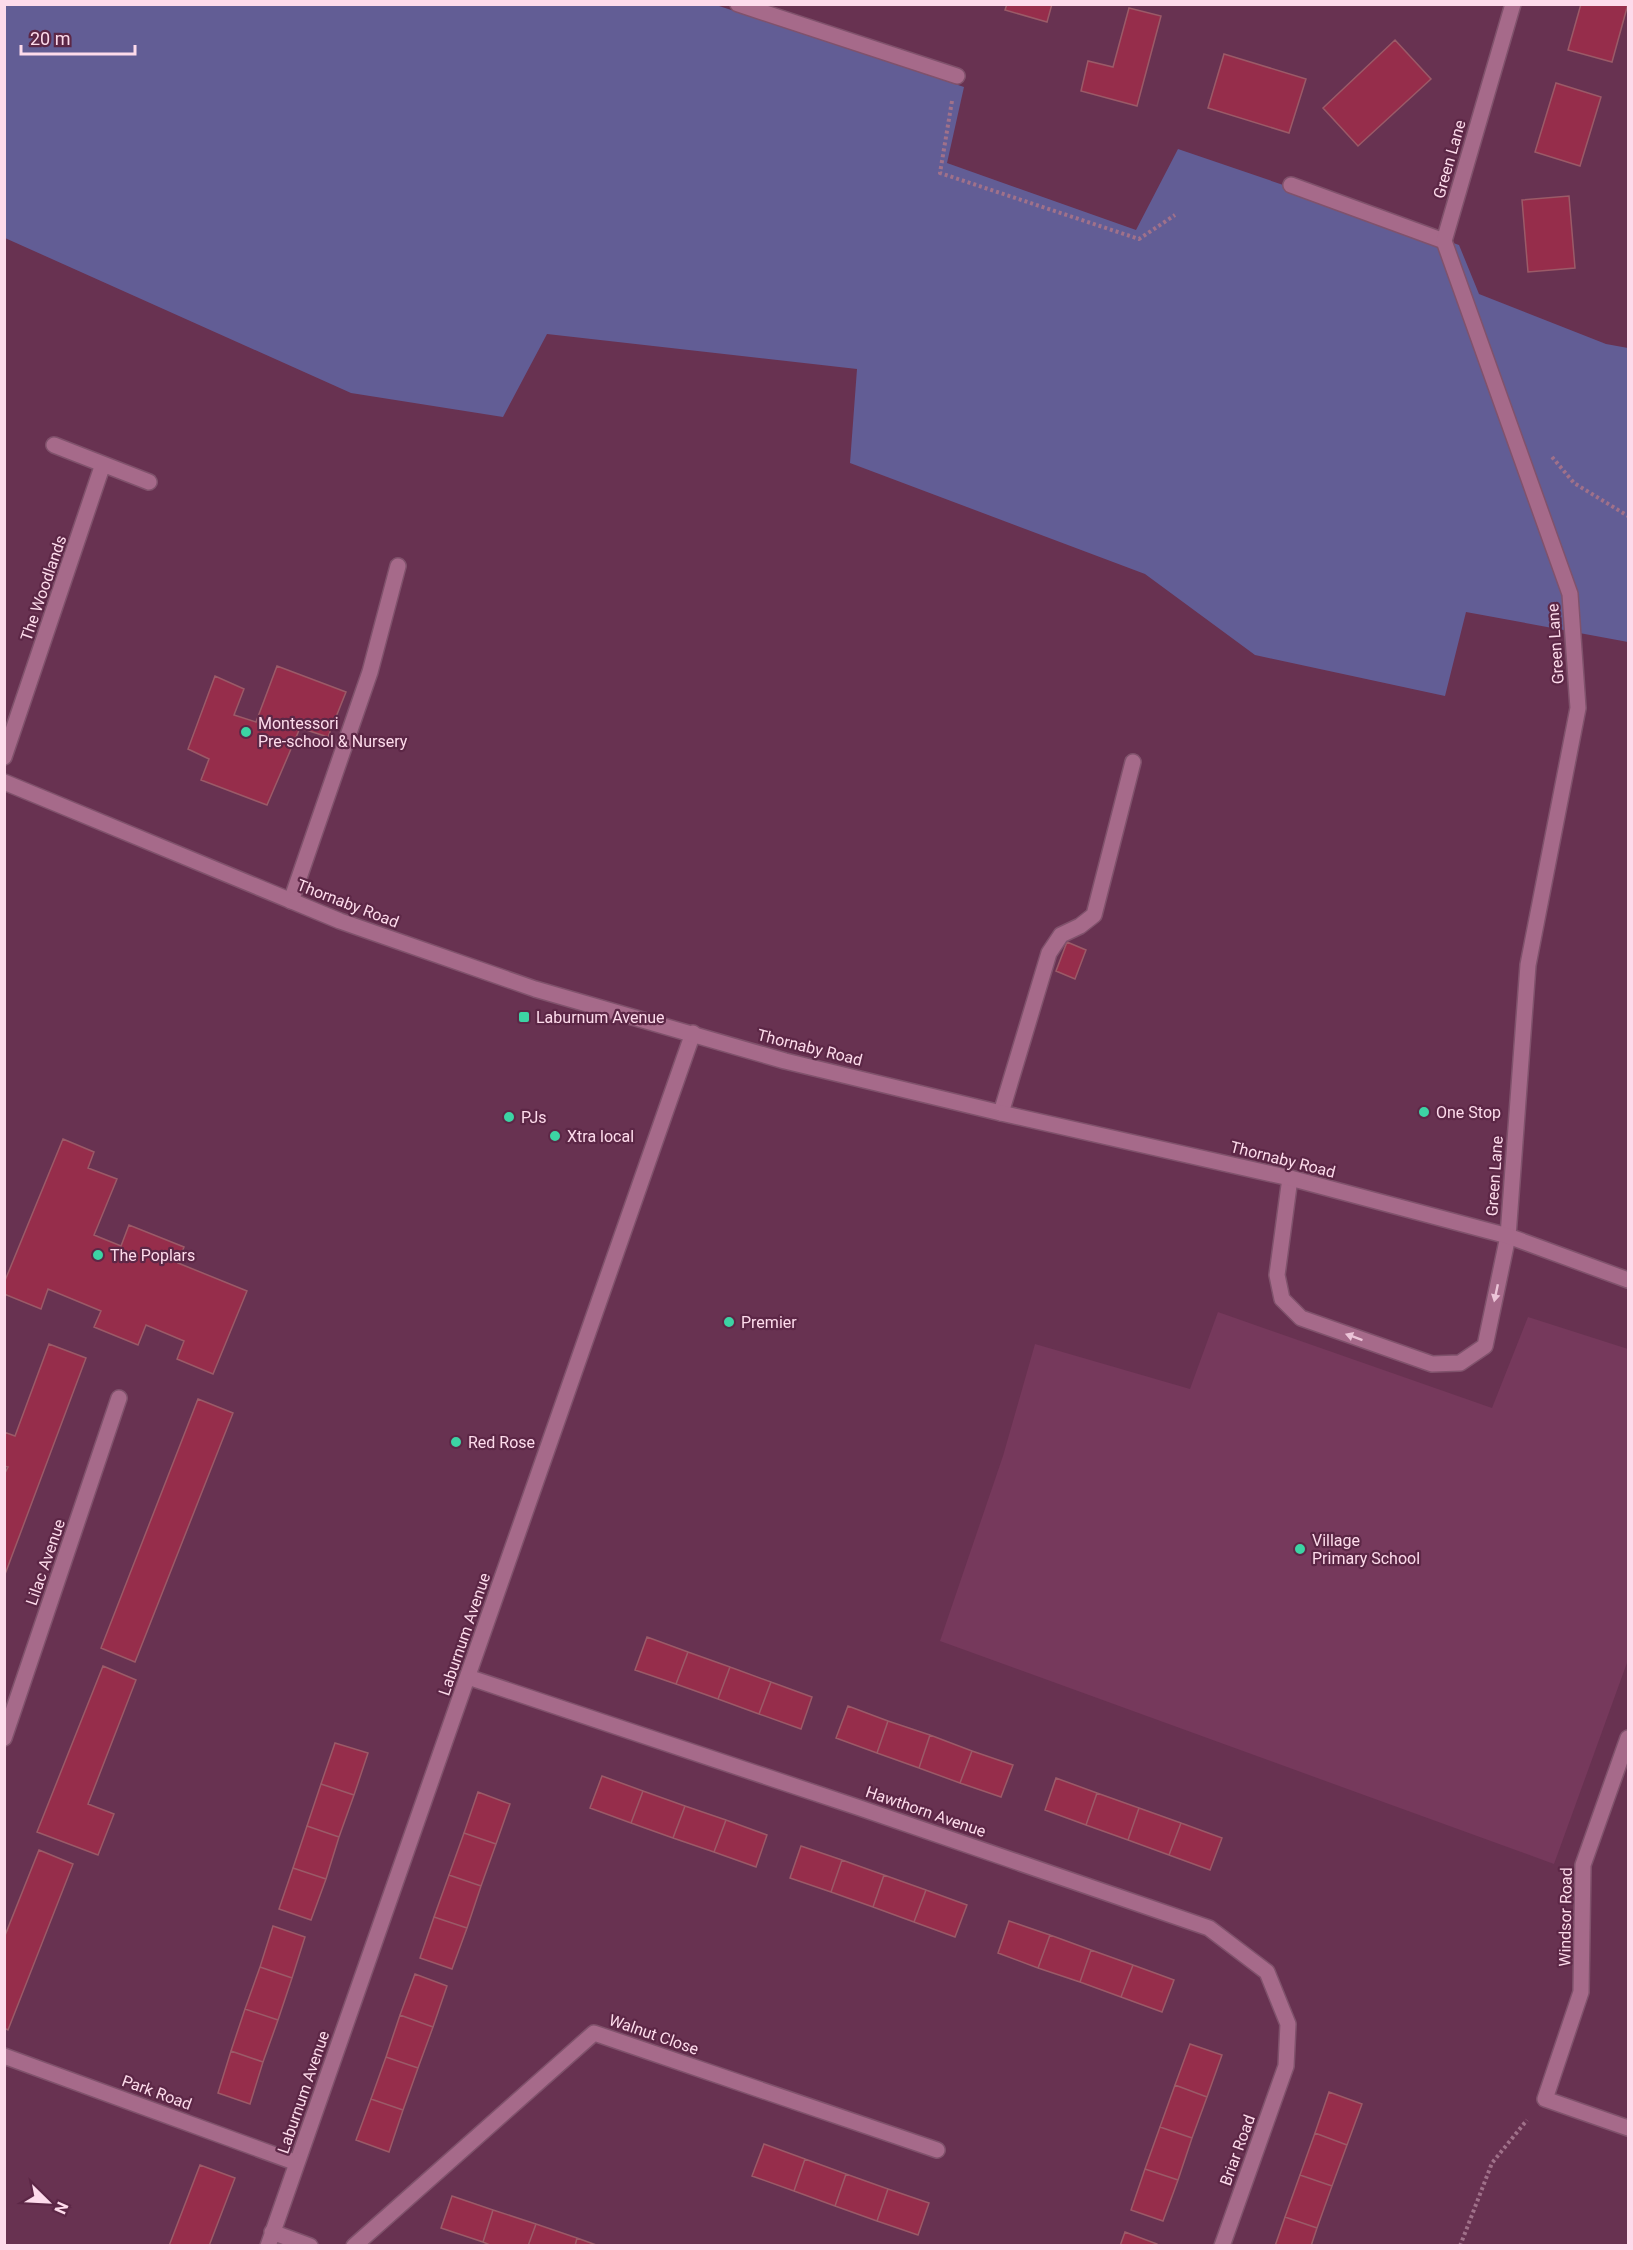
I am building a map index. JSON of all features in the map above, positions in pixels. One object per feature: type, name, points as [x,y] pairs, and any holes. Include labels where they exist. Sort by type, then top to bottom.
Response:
[{"type":"street","points":[[738,4],[957,76]]},
{"type":"street","name":"Green Lane","points":[[1290,1178],[1277,1275],[1282,1299],[1301,1318],[1432,1364],[1460,1363],[1485,1346],[1508,1236],[1528,965],[1578,708],[1570,594],[1444,241],[1514,4]]},
{"type":"street","points":[[1291,185],[1444,241]]},
{"type":"street","points":[[54,445],[149,482]]},
{"type":"street","name":"The Woodlands","points":[[4,757],[103,464]]},
{"type":"street","points":[[291,901],[370,672],[398,566]]},
{"type":"street","points":[[1001,1113],[1049,953],[1061,936],[1094,915],[1133,762]]},
{"type":"street","name":"Thornaby Road","points":[[4,782],[340,921],[535,988],[785,1061],[1001,1113],[1290,1178],[1508,1236],[1629,1280]]},
{"type":"street","name":"Laburnum Avenue","points":[[270,2239],[693,1033]]},
{"type":"street","name":"Lilac Avenue","points":[[4,1738],[119,1398]]},
{"type":"street","name":"Hawthorn Avenue","points":[[468,1677],[1209,1928],[1267,1972],[1288,2024],[1286,2066]]},
{"type":"street","name":"Windsor Road","points":[[1545,2099],[1581,1992],[1583,1865],[1629,1738]]},
{"type":"street","name":"Walnut Close","points":[[354,2246],[594,2033],[937,2150]]},
{"type":"street","name":"Park Road","points":[[4,2056],[297,2163]]},
{"type":"street","name":"Briar Road","points":[[1222,2246],[1286,2066]]},
{"type":"street","points":[[1545,2099],[1629,2128]]},
{"type":"street","points":[[270,2239],[310,2246]]},
{"type":"path","points":[[957,76],[940,173],[1139,239],[1175,215]]},
{"type":"path","points":[[1546,449],[1574,483],[1629,516]]},
{"type":"path","points":[[1460,2246],[1492,2163],[1545,2099]]},
{"type":"shaded area","points":[[5,5],[716,5],[964,87],[947,163],[1136,230],[1178,149],[1459,245],[1479,294],[1606,344],[1628,348],[1628,642],[1466,612],[1445,696],[1255,655],[1145,574],[850,463],[857,369],[547,334],[503,417],[351,393],[5,238]]},
{"type":"shaded area","name":"Village Primary School","points":[[1218,1312],[1492,1408],[1528,1317],[1628,1349],[1628,1660],[1554,1864],[940,1641],[1003,1456],[1035,1344],[1190,1389]]},
{"type":"building","points":[[1007,4],[1052,4],[1047,22],[1005,10]]},
{"type":"building","points":[[1581,4],[1628,4],[1612,62],[1568,50]]},
{"type":"building","points":[[1129,8],[1161,16],[1137,106],[1081,91],[1088,61],[1113,67]]},
{"type":"building","points":[[1395,40],[1431,79],[1358,146],[1323,108]]},
{"type":"building","points":[[1224,54],[1306,79],[1289,133],[1208,108]]},
{"type":"building","points":[[1556,83],[1601,97],[1580,166],[1535,152]]},
{"type":"building","points":[[1569,196],[1575,268],[1528,272],[1522,200]]},
{"type":"building","name":"Montessori Pre-school & Nursery","points":[[277,666],[346,692],[328,737],[300,728],[267,805],[201,780],[209,759],[188,749],[215,676],[244,689],[234,715],[256,722]]},
{"type":"building","points":[[1067,942],[1086,950],[1075,979],[1056,971]]},
{"type":"building","name":"The Poplars","points":[[63,1139],[94,1152],[88,1168],[117,1179],[94,1235],[121,1246],[129,1225],[184,1247],[178,1263],[247,1291],[213,1374],[177,1359],[184,1341],[146,1325],[138,1345],[94,1327],[101,1311],[48,1289],[41,1309],[4,1294],[4,1283]]},
{"type":"building","points":[[49,1344],[86,1358],[4,1577],[4,1475],[8,1467],[4,1466],[4,1432],[15,1436]]},
{"type":"building","points":[[198,1399],[233,1413],[135,1662],[101,1648]]},
{"type":"building","points":[[647,1637],[688,1652],[676,1684],[635,1670]]},
{"type":"building","points":[[688,1652],[730,1667],[718,1699],[676,1684]]},
{"type":"building","points":[[103,1666],[136,1680],[88,1804],[114,1814],[98,1855],[37,1832]]},
{"type":"building","points":[[730,1667],[771,1682],[759,1714],[718,1699]]},
{"type":"building","points":[[771,1682],[812,1697],[801,1729],[759,1714]]},
{"type":"building","points":[[848,1706],[888,1721],[877,1753],[836,1738]]},
{"type":"building","points":[[888,1721],[930,1735],[919,1768],[877,1753]]},
{"type":"building","points":[[930,1735],[972,1751],[960,1783],[919,1768]]},
{"type":"building","points":[[335,1743],[368,1753],[354,1795],[321,1784]]},
{"type":"building","points":[[972,1751],[1013,1765],[1001,1797],[960,1783]]},
{"type":"building","points":[[602,1776],[643,1791],[631,1823],[590,1808]]},
{"type":"building","points":[[1056,1778],[1097,1793],[1086,1825],[1045,1810]]},
{"type":"building","points":[[321,1784],[354,1795],[339,1837],[307,1826]]},
{"type":"building","points":[[643,1791],[685,1806],[673,1838],[631,1823]]},
{"type":"building","points":[[478,1792],[510,1804],[496,1844],[464,1833]]},
{"type":"building","points":[[1097,1793],[1139,1808],[1128,1840],[1086,1825]]},
{"type":"building","points":[[685,1806],[726,1820],[714,1852],[673,1838]]},
{"type":"building","points":[[1139,1808],[1181,1823],[1169,1855],[1128,1840]]},
{"type":"building","points":[[726,1820],[767,1835],[756,1867],[714,1852]]},
{"type":"building","points":[[1181,1823],[1222,1838],[1210,1870],[1169,1855]]},
{"type":"building","points":[[307,1826],[339,1837],[326,1879],[293,1868]]},
{"type":"building","points":[[464,1833],[496,1844],[481,1886],[449,1875]]},
{"type":"building","points":[[801,1846],[842,1860],[831,1892],[790,1878]]},
{"type":"building","points":[[39,1850],[73,1864],[8,2030],[4,2028],[4,1938]]},
{"type":"building","points":[[842,1860],[884,1875],[873,1907],[831,1892]]},
{"type":"building","points":[[293,1868],[326,1879],[311,1920],[279,1909]]},
{"type":"building","points":[[449,1875],[481,1886],[467,1928],[434,1917]]},
{"type":"building","points":[[884,1875],[926,1890],[914,1922],[873,1907]]},
{"type":"building","points":[[926,1890],[967,1905],[955,1937],[914,1922]]},
{"type":"building","points":[[434,1917],[467,1928],[452,1969],[420,1958]]},
{"type":"building","points":[[1009,1921],[1050,1935],[1038,1968],[998,1953]]},
{"type":"building","points":[[273,1926],[305,1937],[292,1978],[260,1967]]},
{"type":"building","points":[[1050,1935],[1091,1950],[1080,1982],[1038,1968]]},
{"type":"building","points":[[1091,1950],[1133,1965],[1121,1997],[1080,1982]]},
{"type":"building","points":[[1133,1965],[1174,1980],[1162,2012],[1121,1997]]},
{"type":"building","points":[[260,1967],[292,1978],[278,2020],[245,2009]]},
{"type":"building","points":[[415,1974],[447,1986],[433,2027],[400,2015]]},
{"type":"building","points":[[245,2009],[278,2020],[263,2062],[231,2051]]},
{"type":"building","points":[[400,2015],[433,2027],[418,2068],[386,2057]]},
{"type":"building","points":[[1190,2044],[1222,2055],[1207,2097],[1175,2085]]},
{"type":"building","points":[[231,2051],[263,2062],[250,2104],[218,2093]]},
{"type":"building","points":[[386,2057],[418,2068],[403,2110],[371,2099]]},
{"type":"building","points":[[1175,2085],[1207,2097],[1192,2138],[1160,2127]]},
{"type":"building","points":[[1329,2092],[1362,2104],[1347,2145],[1315,2133]]},
{"type":"building","points":[[371,2099],[403,2110],[389,2152],[356,2140]]},
{"type":"building","points":[[1160,2127],[1192,2138],[1178,2180],[1145,2169]]},
{"type":"building","points":[[1315,2133],[1347,2145],[1332,2186],[1300,2175]]},
{"type":"building","points":[[764,2144],[805,2159],[794,2191],[752,2176]]},
{"type":"building","points":[[805,2159],[846,2174],[835,2206],[794,2191]]},
{"type":"building","points":[[200,2165],[235,2178],[209,2246],[169,2246]]},
{"type":"building","points":[[1145,2169],[1178,2180],[1163,2221],[1131,2210]]},
{"type":"building","points":[[846,2174],[888,2189],[877,2221],[835,2206]]},
{"type":"building","points":[[1300,2175],[1332,2186],[1317,2228],[1285,2217]]},
{"type":"building","points":[[888,2189],[929,2203],[918,2235],[877,2221]]},
{"type":"building","points":[[452,2196],[493,2210],[483,2242],[441,2228]]},
{"type":"building","points":[[493,2210],[536,2224],[528,2246],[492,2246],[483,2242]]},
{"type":"building","points":[[1285,2217],[1317,2228],[1311,2246],[1275,2246]]},
{"type":"building","points":[[536,2224],[577,2238],[575,2246],[528,2246]]},
{"type":"building","points":[[1125,2232],[1157,2244],[1157,2246],[1120,2246]]},
{"type":"building","points":[[577,2238],[599,2246],[575,2246]]},
{"type":"place","name":"Montessori Pre-school & Nursery","points":[[246,732]]},
{"type":"place","name":"Laburnum Avenue","points":[[524,1017]]},
{"type":"place","name":"One Stop","points":[[1424,1112]]},
{"type":"place","name":"PJs","points":[[509,1117]]},
{"type":"place","name":"Xtra local","points":[[555,1136]]},
{"type":"place","name":"The Poplars","points":[[98,1255]]},
{"type":"place","name":"Premier","points":[[729,1322]]},
{"type":"place","name":"Red Rose","points":[[456,1442]]},
{"type":"place","name":"Village Primary School","points":[[1300,1549]]}]
